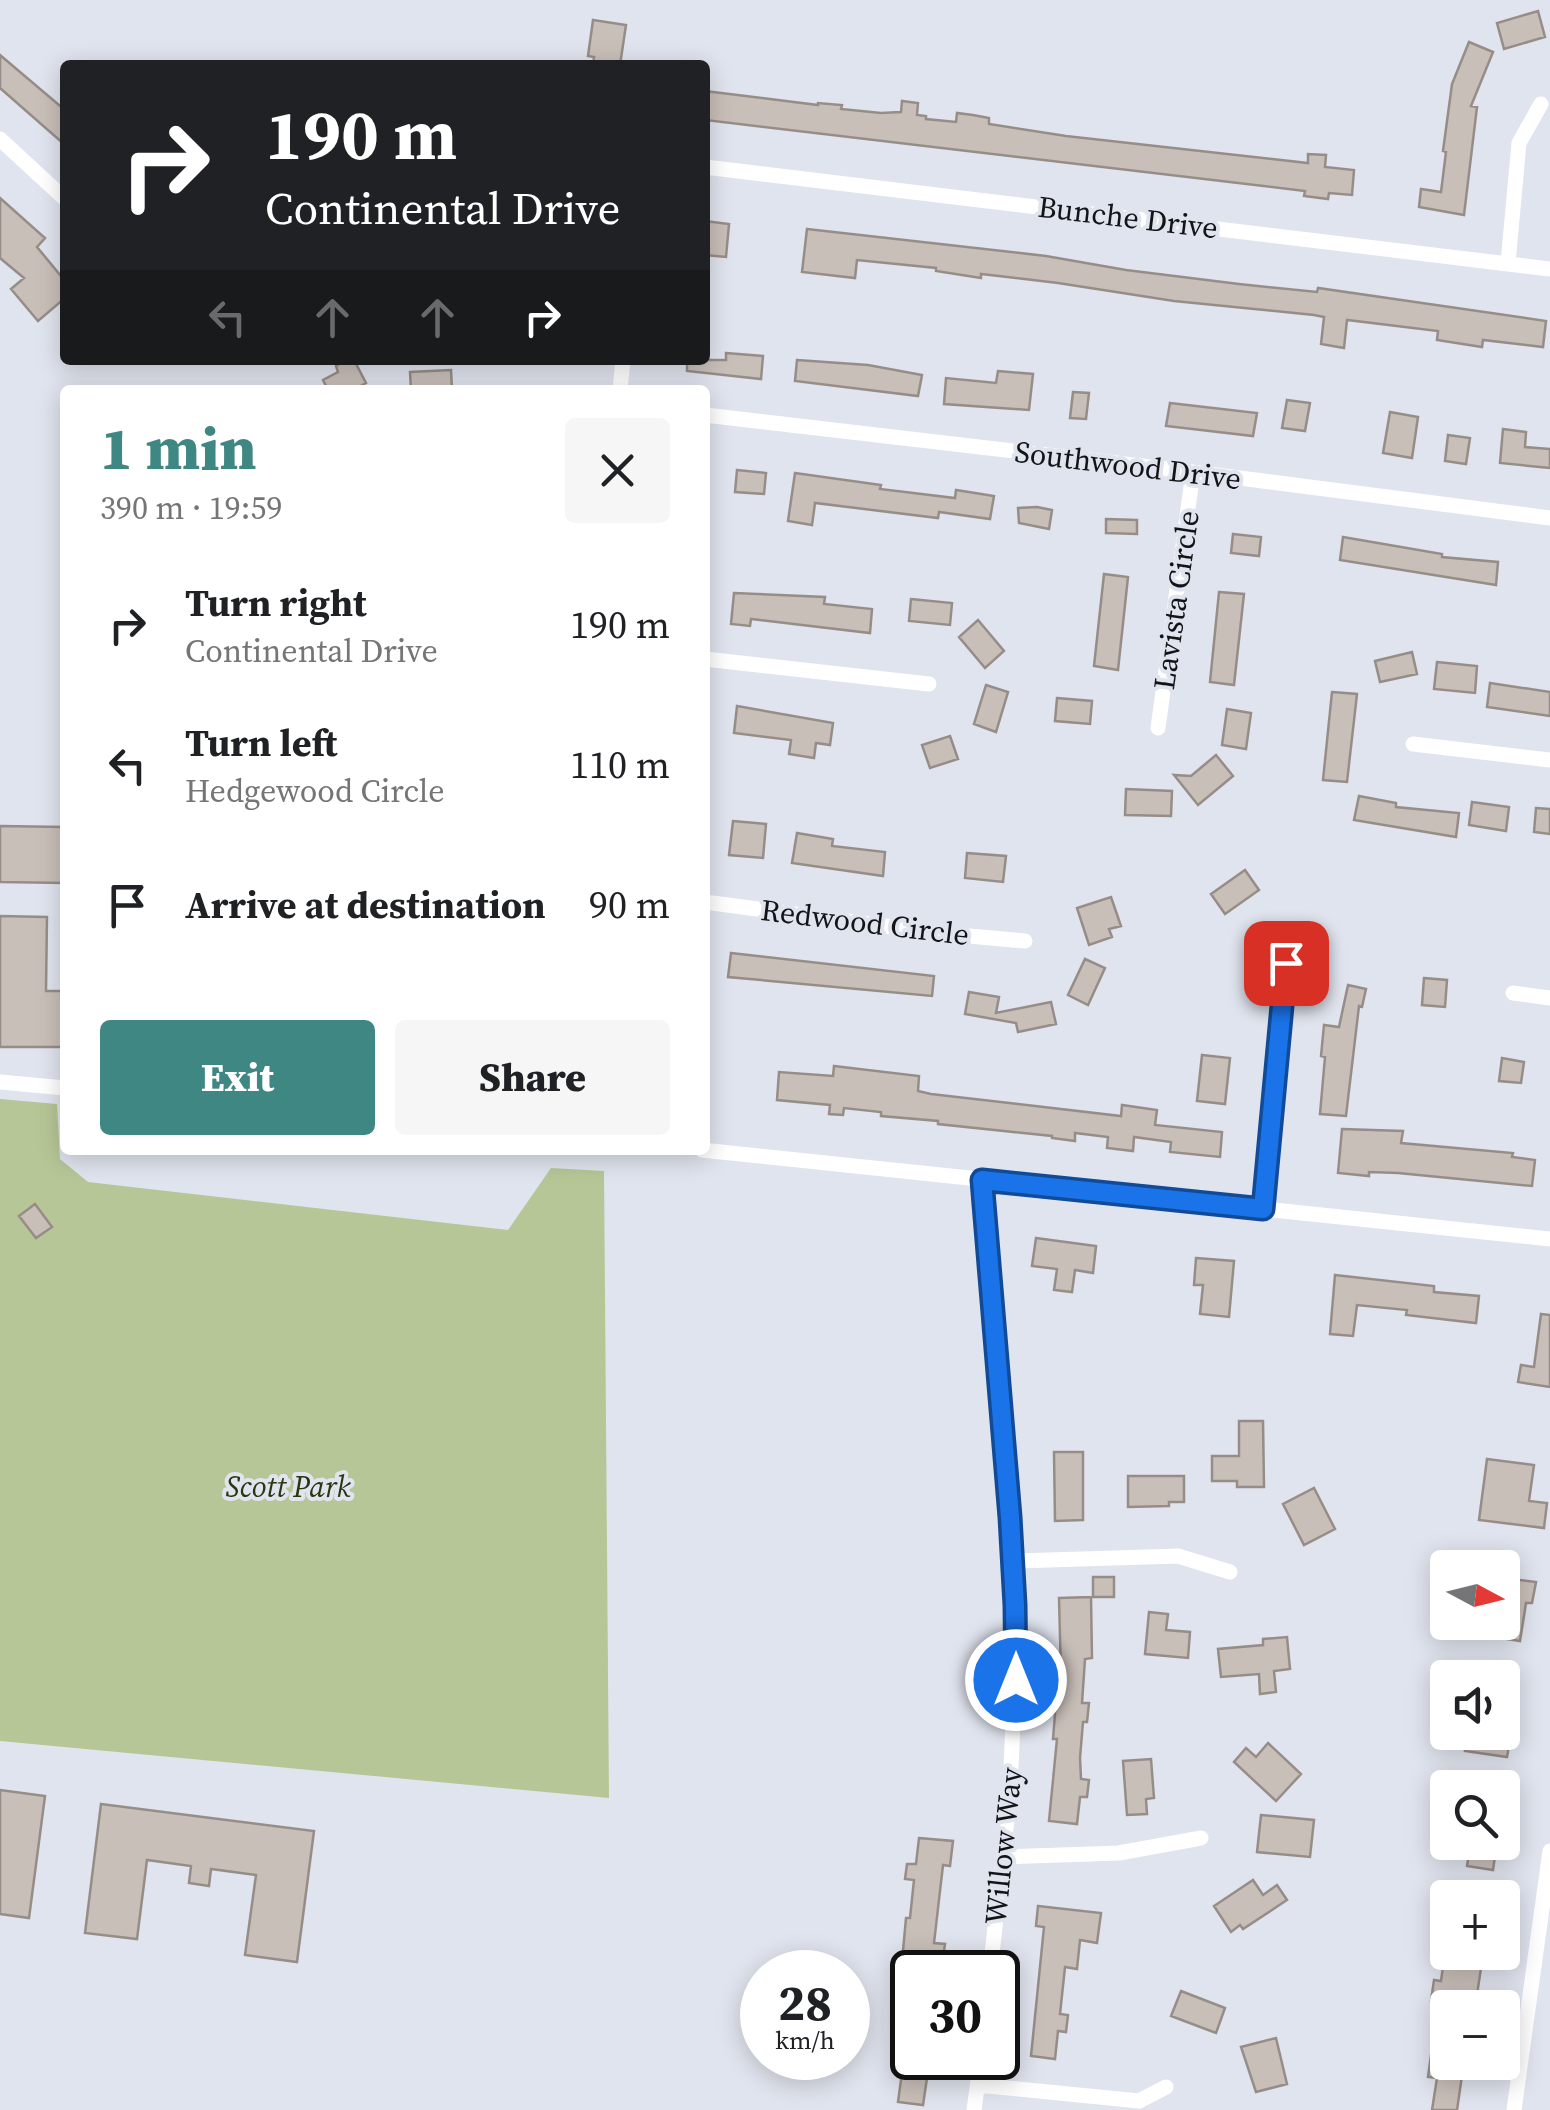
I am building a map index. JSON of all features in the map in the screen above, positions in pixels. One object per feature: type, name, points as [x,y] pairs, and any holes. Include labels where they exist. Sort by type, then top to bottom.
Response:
[{"type":"street","points":[[1508,263],[1519,143],[1541,104]]},
{"type":"street","points":[[0,139],[60,194]]},
{"type":"street","name":"Bunche Drive","points":[[710,168],[1550,269]]},
{"type":"street","name":"Southwood Drive","points":[[710,416],[1550,518]]},
{"type":"street","name":"Lavista Circle","points":[[1158,728],[1193,472]]},
{"type":"street","points":[[710,660],[928,684]]},
{"type":"street","points":[[1413,744],[1550,760]]},
{"type":"street","name":"Redwood Circle","points":[[710,903],[946,934],[1025,940]]},
{"type":"street","points":[[1263,1209],[1286,963]]},
{"type":"street","points":[[1513,993],[1550,998]]},
{"type":"street","points":[[0,1082],[60,1088]]},
{"type":"street","points":[[710,1151],[1550,1238]]},
{"type":"street","name":"Willow Way","points":[[982,1180],[1000,1368],[1016,1650],[1014,1742],[992,1950]]},
{"type":"street","points":[[1012,1561],[1178,1556],[1230,1572]]},
{"type":"street","points":[[1002,1857],[1119,1853],[1201,1838]]},
{"type":"street","points":[[1514,2110],[1550,1851]]},
{"type":"street","points":[[974,2110],[979,2080]]},
{"type":"street","points":[[978,2085],[1138,2101],[1166,2088]]},
{"type":"green space","name":"Scott Park","points":[[0,1099],[57,1104],[60,1159],[88,1182],[508,1230],[551,1168],[604,1171],[609,1798],[0,1741]]},
{"type":"building","points":[[1538,11],[1545,37],[1504,49],[1497,23]]},
{"type":"building","points":[[593,20],[626,25],[621,60],[594,60],[588,56]]},
{"type":"building","points":[[1469,42],[1493,52],[1471,106],[1477,107],[1464,215],[1419,207],[1421,189],[1441,192],[1452,84]]},
{"type":"building","points":[[0,55],[60,106],[60,141],[0,88]]},
{"type":"building","points":[[710,92],[842,105],[841,109],[881,113],[901,112],[902,101],[918,103],[917,115],[926,119],[956,122],[957,113],[989,118],[989,124],[1066,136],[1308,163],[1308,154],[1326,155],[1325,167],[1354,170],[1352,195],[1329,193],[1328,199],[1304,196],[1305,191],[710,121]]},
{"type":"building","points":[[0,198],[45,238],[37,247],[60,275],[60,302],[38,321],[11,289],[24,278],[0,258]]},
{"type":"building","points":[[710,222],[729,224],[726,257],[710,255]]},
{"type":"building","points":[[807,229],[1046,256],[1239,284],[1317,292],[1318,288],[1546,321],[1543,347],[1483,340],[1482,347],[1437,340],[1438,331],[1347,320],[1344,348],[1321,344],[1324,317],[1314,315],[1174,301],[981,274],[981,278],[936,268],[857,260],[855,278],[802,272]]},
{"type":"building","points":[[726,353],[763,356],[761,379],[687,371],[687,365],[726,360]]},
{"type":"building","points":[[797,360],[868,365],[922,375],[918,396],[795,381]]},
{"type":"building","points":[[357,365],[366,383],[326,385],[323,380],[338,372],[336,366]]},
{"type":"building","points":[[451,370],[452,385],[411,385],[410,372]]},
{"type":"building","points":[[998,371],[1033,374],[1029,410],[944,404],[946,378],[996,383]]},
{"type":"building","points":[[1073,392],[1089,393],[1086,419],[1070,418]]},
{"type":"building","points":[[1287,400],[1310,403],[1305,431],[1282,428]]},
{"type":"building","points":[[1170,403],[1257,413],[1253,436],[1166,426]]},
{"type":"building","points":[[1390,412],[1418,417],[1412,458],[1383,453]]},
{"type":"building","points":[[1503,429],[1526,432],[1525,447],[1550,449],[1550,468],[1500,463]]},
{"type":"building","points":[[1448,435],[1470,438],[1466,464],[1445,461]]},
{"type":"building","points":[[737,470],[766,473],[764,494],[735,492]]},
{"type":"building","points":[[795,473],[955,498],[956,490],[994,496],[990,519],[939,512],[938,518],[815,503],[812,525],[788,521]]},
{"type":"building","points":[[1018,508],[1052,510],[1049,529],[1019,523]]},
{"type":"building","points":[[1106,519],[1137,520],[1137,534],[1106,533]]},
{"type":"building","points":[[1233,534],[1261,537],[1259,556],[1231,553]]},
{"type":"building","points":[[1343,537],[1442,557],[1498,562],[1496,585],[1340,560]]},
{"type":"building","points":[[1104,574],[1128,577],[1118,670],[1094,666]]},
{"type":"building","points":[[1219,592],[1244,594],[1234,685],[1210,682]]},
{"type":"building","points":[[734,593],[825,597],[824,604],[872,609],[870,633],[751,619],[750,626],[731,624]]},
{"type":"building","points":[[911,599],[952,603],[950,625],[909,621]]},
{"type":"building","points":[[978,620],[1004,651],[985,668],[959,637]]},
{"type":"building","points":[[1412,652],[1417,674],[1380,682],[1375,661]]},
{"type":"building","points":[[1437,662],[1477,666],[1475,693],[1434,689]]},
{"type":"building","points":[[1490,683],[1550,692],[1550,716],[1487,707]]},
{"type":"building","points":[[986,685],[1008,692],[996,732],[974,724]]},
{"type":"building","points":[[1332,692],[1357,694],[1347,782],[1323,780]]},
{"type":"building","points":[[1057,698],[1092,701],[1090,724],[1055,721]]},
{"type":"building","points":[[737,706],[833,723],[830,745],[816,743],[814,758],[789,754],[791,740],[734,733]]},
{"type":"building","points":[[1227,709],[1251,713],[1246,749],[1222,745]]},
{"type":"building","points":[[950,736],[958,759],[930,768],[922,745]]},
{"type":"building","points":[[1216,755],[1233,776],[1198,805],[1174,775],[1191,776]]},
{"type":"building","points":[[1126,789],[1172,791],[1171,816],[1125,815]]},
{"type":"building","points":[[1359,796],[1396,803],[1396,807],[1459,813],[1456,837],[1354,820]]},
{"type":"building","points":[[1472,802],[1509,807],[1506,831],[1469,825]]},
{"type":"building","points":[[1536,808],[1550,809],[1550,834],[1534,832]]},
{"type":"building","points":[[733,821],[766,824],[763,858],[729,855]]},
{"type":"building","points":[[0,826],[60,827],[60,883],[0,882]]},
{"type":"building","points":[[797,833],[833,839],[832,846],[885,852],[883,876],[792,863]]},
{"type":"building","points":[[967,853],[1006,856],[1003,882],[965,878]]},
{"type":"building","points":[[1245,870],[1259,890],[1225,914],[1211,894]]},
{"type":"building","points":[[1111,897],[1121,926],[1109,929],[1112,937],[1089,945],[1077,908]]},
{"type":"building","points":[[0,916],[47,917],[46,991],[60,991],[60,1047],[0,1047]]},
{"type":"building","points":[[731,953],[934,976],[932,996],[728,977]]},
{"type":"building","points":[[1085,959],[1105,968],[1088,1005],[1068,995]]},
{"type":"building","points":[[1424,978],[1447,980],[1445,1007],[1422,1005]]},
{"type":"building","points":[[1348,985],[1366,989],[1362,1007],[1359,1006],[1346,1116],[1320,1114],[1324,1025],[1339,1027]]},
{"type":"building","points":[[969,992],[999,997],[996,1013],[1051,1002],[1056,1024],[1018,1032],[1016,1023],[965,1014]]},
{"type":"building","points":[[1202,1055],[1230,1058],[1225,1104],[1197,1101]]},
{"type":"building","points":[[1502,1058],[1524,1062],[1521,1083],[1499,1081]]},
{"type":"building","points":[[834,1066],[919,1076],[918,1091],[931,1094],[1121,1116],[1122,1105],[1157,1110],[1155,1125],[1222,1132],[1220,1157],[1170,1152],[1171,1142],[1134,1137],[1133,1151],[1107,1148],[1108,1137],[1075,1133],[1075,1141],[844,1108],[843,1115],[829,1114],[830,1105],[777,1100],[779,1072],[833,1076]]},
{"type":"building","points":[[1342,1129],[1403,1131],[1401,1143],[1513,1153],[1512,1157],[1535,1160],[1532,1186],[1398,1173],[1338,1173]]},
{"type":"building","points":[[35,1204],[52,1227],[36,1238],[19,1216]]},
{"type":"building","points":[[1036,1238],[1096,1246],[1093,1273],[1075,1270],[1072,1292],[1054,1290],[1057,1269],[1032,1266]]},
{"type":"building","points":[[1196,1258],[1234,1261],[1229,1317],[1200,1314],[1203,1285],[1194,1285]]},
{"type":"building","points":[[1335,1275],[1434,1286],[1434,1292],[1479,1296],[1476,1323],[1357,1305],[1353,1336],[1330,1334]]},
{"type":"building","points":[[1541,1314],[1550,1315],[1550,1387],[1518,1382],[1521,1365],[1534,1367]]},
{"type":"building","points":[[1239,1421],[1263,1421],[1264,1487],[1237,1487],[1237,1481],[1212,1481],[1212,1456],[1239,1456]]},
{"type":"building","points":[[1054,1452],[1083,1452],[1083,1520],[1055,1521]]},
{"type":"building","points":[[1487,1459],[1534,1465],[1529,1501],[1547,1503],[1544,1528],[1479,1520]]},
{"type":"building","points":[[1128,1476],[1184,1476],[1184,1502],[1128,1507]]},
{"type":"building","points":[[1314,1488],[1335,1529],[1304,1545],[1283,1504]]},
{"type":"building","points":[[1093,1577],[1114,1577],[1114,1597],[1093,1597]]},
{"type":"building","points":[[1520,1580],[1536,1582],[1532,1603],[1526,1603],[1520,1641],[1514,1640],[1520,1640]]},
{"type":"building","points":[[1091,1597],[1092,1658],[1085,1659],[1082,1703],[1089,1703],[1080,1758],[1081,1779],[1089,1780],[1087,1797],[1080,1797],[1077,1824],[1049,1821],[1061,1676],[1059,1598]]},
{"type":"building","points":[[1149,1612],[1168,1614],[1166,1630],[1190,1632],[1188,1658],[1145,1654]]},
{"type":"building","points":[[1287,1637],[1290,1669],[1274,1671],[1276,1692],[1260,1694],[1259,1674],[1221,1677],[1218,1649],[1263,1645],[1263,1639]]},
{"type":"building","points":[[1268,1743],[1301,1774],[1276,1801],[1234,1762],[1246,1748],[1256,1757]]},
{"type":"building","points":[[1465,1750],[1508,1750],[1507,1757]]},
{"type":"building","points":[[1151,1759],[1154,1798],[1146,1799],[1147,1814],[1127,1815],[1123,1761]]},
{"type":"building","points":[[0,1790],[45,1796],[29,1918],[0,1914]]},
{"type":"building","points":[[101,1804],[314,1831],[297,1962],[245,1955],[256,1875],[211,1869],[209,1886],[189,1883],[191,1866],[147,1860],[137,1939],[85,1933]]},
{"type":"building","points":[[1261,1815],[1314,1820],[1310,1857],[1257,1852]]},
{"type":"building","points":[[919,1838],[953,1841],[950,1866],[943,1865],[934,1943],[945,1944],[944,1950],[903,1950],[914,1880],[905,1879],[907,1864],[916,1864]]},
{"type":"building","points":[[1468,1860],[1494,1860],[1493,1870],[1467,1866]]},
{"type":"building","points":[[1253,1880],[1263,1895],[1277,1885],[1287,1900],[1243,1929],[1240,1925],[1231,1932],[1214,1906]]},
{"type":"building","points":[[1038,1906],[1101,1913],[1097,1943],[1080,1940],[1077,1969],[1065,1967],[1060,2014],[1068,2015],[1066,2032],[1058,2031],[1055,2059],[1031,2056],[1044,1927],[1036,1926]]},
{"type":"building","points":[[1443,1970],[1481,1970],[1478,1990],[1433,1990],[1434,1980],[1441,1981]]},
{"type":"building","points":[[1181,1991],[1225,2008],[1216,2033],[1171,2016]]},
{"type":"building","points":[[1276,2038],[1287,2084],[1256,2092],[1241,2047]]},
{"type":"building","points":[[901,2080],[927,2080],[923,2105],[898,2102]]},
{"type":"building","points":[[1437,2080],[1461,2080],[1457,2110],[1432,2110]]},
{"type":"route","points":[[1016,1680],[1000,1368],[982,1180],[1263,1209],[1286,963]]}]
